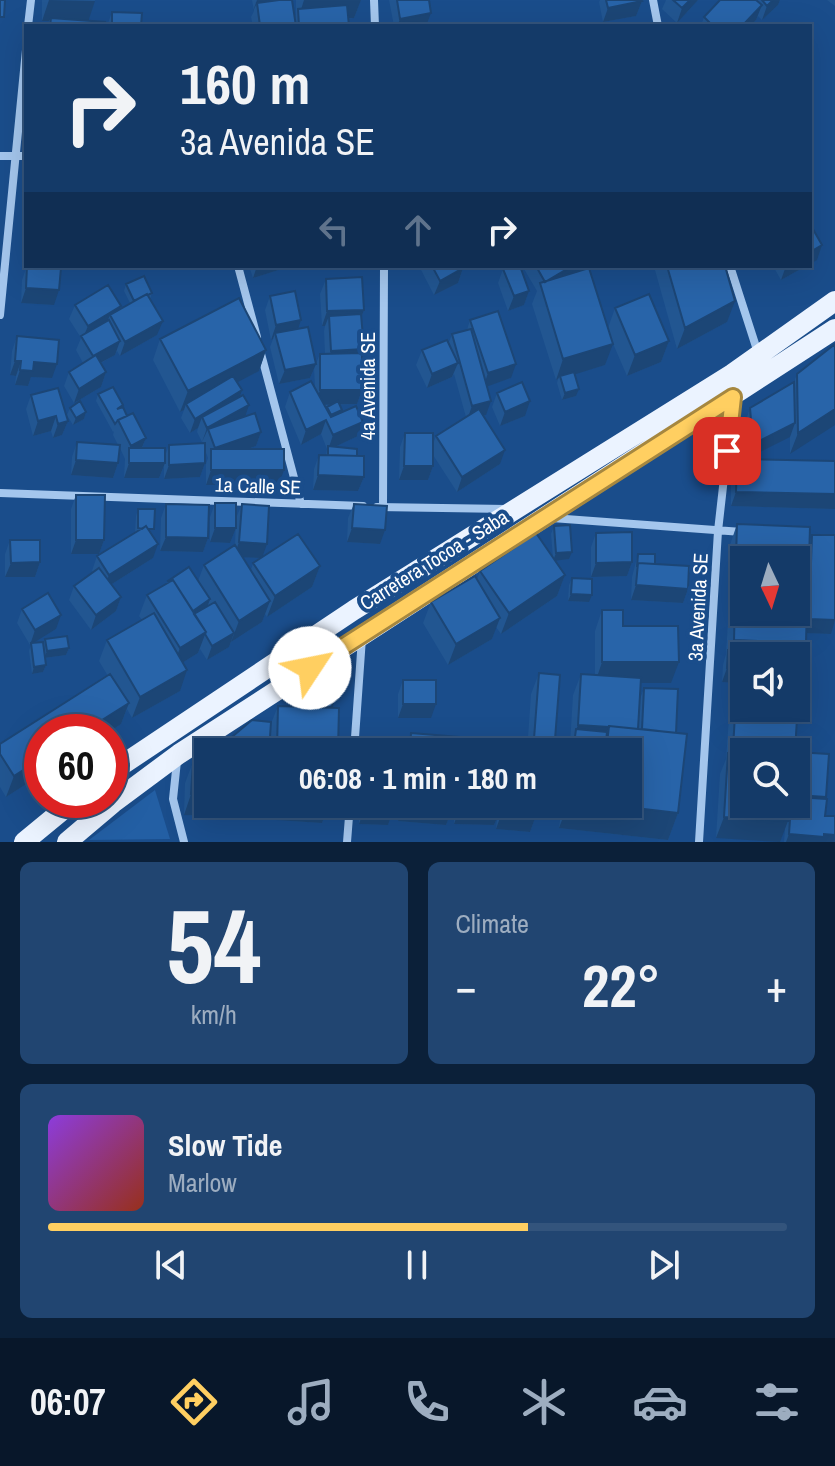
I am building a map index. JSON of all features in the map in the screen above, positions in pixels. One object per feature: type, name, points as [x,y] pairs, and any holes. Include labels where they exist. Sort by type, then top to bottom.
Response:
[{"type":"main road","name":"Carretera Tocoa - Saba","points":[[128,761],[354,610],[732,374],[835,301]]},
{"type":"main road","name":"Carretera Tocoa - Saba","points":[[67,842],[179,754],[835,329]]},
{"type":"main road","points":[[24,842],[53,818]]},
{"type":"street","points":[[28,24],[31,0]]},
{"type":"street","points":[[374,0],[375,24]]},
{"type":"street","points":[[653,0],[658,24]]},
{"type":"street","points":[[0,315],[24,71]]},
{"type":"street","points":[[0,156],[24,156]]},
{"type":"street","points":[[239,268],[301,504]]},
{"type":"street","name":"4a Avenida SE","points":[[383,507],[384,268]]},
{"type":"street","points":[[731,268],[766,375]]},
{"type":"street","name":"3a Avenida SE","points":[[699,842],[718,531],[733,397],[732,374]]},
{"type":"street","name":"1a Calle SE","points":[[0,493],[514,510]]},
{"type":"street","points":[[547,517],[747,533]]},
{"type":"street","points":[[355,738],[362,633]]},
{"type":"street","points":[[179,754],[174,772],[173,799],[184,842]]},
{"type":"street","points":[[347,842],[349,818]]},
{"type":"shaded area","points":[[155,790],[170,839],[89,840],[118,818],[128,818],[128,810]]},
{"type":"building","points":[[0,0],[5,0],[4,17],[0,17]]},
{"type":"building","points":[[292,0],[296,24],[260,24],[257,3]]},
{"type":"building","points":[[397,0],[429,0],[431,13],[400,19]]},
{"type":"building","points":[[606,0],[641,0],[642,1],[608,8]]},
{"type":"building","points":[[673,0],[690,0],[682,8]]},
{"type":"building","points":[[720,0],[756,0],[762,5],[744,24],[711,24],[704,17]]},
{"type":"building","points":[[347,5],[349,24],[299,24],[298,9]]},
{"type":"building","points":[[112,12],[142,13],[141,24],[112,24]]},
{"type":"building","points":[[51,18],[105,22],[104,24],[50,24]]},
{"type":"building","points":[[812,228],[822,245],[812,251]]},
{"type":"building","points":[[27,268],[61,268],[59,290],[26,288]]},
{"type":"building","points":[[433,268],[463,268],[440,281]]},
{"type":"building","points":[[521,268],[529,291],[514,296],[503,269]]},
{"type":"building","points":[[537,268],[569,268],[545,282]]},
{"type":"building","points":[[589,268],[613,344],[563,359],[540,283]]},
{"type":"building","points":[[668,268],[726,268],[735,301],[685,328]]},
{"type":"building","points":[[144,276],[152,293],[134,301],[126,284]]},
{"type":"building","points":[[362,277],[364,310],[327,311],[326,279]]},
{"type":"building","points":[[108,285],[121,306],[88,326],[75,305]]},
{"type":"building","points":[[295,291],[301,320],[276,325],[270,296]]},
{"type":"building","points":[[147,294],[163,321],[125,342],[110,315]]},
{"type":"building","points":[[649,294],[669,341],[635,355],[615,308]]},
{"type":"building","points":[[239,298],[266,350],[188,391],[160,339]]},
{"type":"building","points":[[498,311],[516,364],[488,373],[470,320]]},
{"type":"building","points":[[361,314],[364,349],[331,351],[329,316]]},
{"type":"building","points":[[109,320],[120,341],[93,356],[81,336]]},
{"type":"building","points":[[308,327],[316,364],[285,370],[275,333]]},
{"type":"building","points":[[471,329],[491,401],[472,406],[452,334]]},
{"type":"building","points":[[17,336],[59,340],[57,364],[34,362],[33,371],[20,370],[21,361],[15,361]]},
{"type":"building","points":[[447,340],[458,363],[432,374],[422,350]]},
{"type":"building","points":[[835,344],[835,409],[798,433],[797,374]]},
{"type":"building","points":[[362,353],[362,390],[320,390],[320,354]]},
{"type":"building","points":[[96,355],[106,372],[79,389],[69,372]]},
{"type":"building","points":[[574,372],[579,389],[565,393],[560,376]]},
{"type":"building","points":[[233,376],[242,390],[195,419],[186,404]]},
{"type":"building","points":[[311,381],[331,417],[356,406],[363,422],[333,435],[326,420],[306,430],[290,392]]},
{"type":"building","points":[[522,382],[530,401],[505,412],[497,393]]},
{"type":"building","points":[[794,382],[795,423],[753,444],[750,408]]},
{"type":"building","points":[[113,387],[123,405],[117,409],[123,407],[127,416],[115,424],[98,394]]},
{"type":"building","points":[[58,388],[68,421],[58,424],[56,416],[38,421],[31,395]]},
{"type":"building","points":[[243,395],[249,405],[207,428],[202,417]]},
{"type":"building","points":[[80,401],[86,412],[76,418],[70,408]]},
{"type":"building","points":[[338,401],[342,410],[331,415],[327,407]]},
{"type":"building","points":[[479,409],[505,450],[462,477],[436,436]]},
{"type":"building","points":[[133,413],[146,438],[131,446],[118,420]]},
{"type":"building","points":[[255,413],[261,432],[215,448],[208,429]]},
{"type":"building","points":[[405,433],[433,433],[433,466],[404,466]]},
{"type":"building","points":[[77,442],[120,445],[118,463],[76,460]]},
{"type":"building","points":[[205,443],[205,463],[169,465],[169,445]]},
{"type":"building","points":[[328,446],[357,449],[357,456],[328,455]]},
{"type":"building","points":[[129,448],[165,448],[165,463],[129,463]]},
{"type":"building","points":[[211,449],[284,449],[284,470],[211,470]]},
{"type":"building","points":[[319,455],[364,456],[364,477],[318,475]]},
{"type":"building","points":[[737,459],[835,461],[835,494],[736,492]]},
{"type":"building","points":[[76,495],[105,495],[104,540],[76,540]]},
{"type":"building","points":[[215,503],[236,503],[236,528],[215,528]]},
{"type":"building","points":[[166,504],[209,505],[208,538],[166,537]]},
{"type":"building","points":[[242,504],[269,506],[267,544],[239,542]]},
{"type":"building","points":[[354,504],[387,506],[385,530],[352,528]]},
{"type":"building","points":[[138,509],[155,509],[154,529],[146,526],[138,528]]},
{"type":"building","points":[[737,524],[810,527],[809,546],[736,546]]},
{"type":"building","points":[[570,525],[572,552],[556,553],[554,526]]},
{"type":"building","points":[[146,526],[158,544],[109,575],[97,556]]},
{"type":"building","points":[[632,532],[632,562],[596,563],[596,533]]},
{"type":"building","points":[[536,533],[565,575],[509,613],[480,571]]},
{"type":"building","points":[[298,534],[320,566],[275,596],[253,563]]},
{"type":"building","points":[[812,535],[835,535],[835,620],[810,619]]},
{"type":"building","points":[[10,540],[40,540],[40,562],[11,563]]},
{"type":"building","points":[[235,545],[270,601],[239,621],[204,565]]},
{"type":"building","points":[[638,554],[655,554],[655,564],[638,563],[637,567]]},
{"type":"building","points":[[638,563],[689,566],[688,589],[636,585]]},
{"type":"building","points":[[189,567],[210,599],[193,611],[173,580],[168,581]]},
{"type":"building","points":[[99,568],[121,597],[96,615],[74,586]]},
{"type":"building","points":[[475,576],[500,618],[456,644],[431,602]]},
{"type":"building","points":[[572,578],[592,579],[592,595],[571,594]]},
{"type":"building","points":[[173,580],[206,632],[180,648],[147,595]]},
{"type":"building","points":[[48,593],[61,615],[35,630],[22,609]]},
{"type":"building","points":[[215,602],[234,633],[212,646],[194,614]]},
{"type":"building","points":[[602,610],[623,610],[623,626],[678,626],[679,662],[602,662]]},
{"type":"building","points":[[154,613],[187,670],[140,697],[107,640]]},
{"type":"building","points":[[734,626],[806,626],[806,642],[734,640]]},
{"type":"building","points":[[67,636],[69,648],[47,651],[45,639]]},
{"type":"building","points":[[43,642],[46,665],[34,667],[31,643]]},
{"type":"building","points":[[728,650],[730,650],[730,668],[727,668]]},
{"type":"building","points":[[539,673],[560,675],[555,738],[534,738]]},
{"type":"building","points":[[110,674],[129,703],[112,714],[47,714]]},
{"type":"building","points":[[581,674],[641,678],[638,729],[578,725]]},
{"type":"building","points":[[403,680],[436,680],[436,704],[403,704]]},
{"type":"building","points":[[305,683],[334,687],[332,707],[302,707]]},
{"type":"building","points":[[644,688],[678,689],[676,733],[642,729]]},
{"type":"building","points":[[278,706],[339,708],[338,738],[277,738]]},
{"type":"building","points":[[252,720],[271,722],[270,738],[231,738]]},
{"type":"building","points":[[735,722],[797,722],[796,738],[734,738]]},
{"type":"building","points":[[609,726],[687,734],[678,813],[642,809],[642,738],[608,738]]},
{"type":"building","points":[[24,729],[24,770],[14,776],[0,754],[0,744]]},
{"type":"building","points":[[576,729],[607,732],[606,738],[575,738]]},
{"type":"building","points":[[411,733],[459,737],[459,738],[411,738]]},
{"type":"building","points":[[728,753],[730,753],[730,817],[724,817]]},
{"type":"building","points":[[810,753],[829,754],[826,797],[810,796]]},
{"type":"building","points":[[193,762],[194,762],[194,794],[191,794]]},
{"type":"building","points":[[810,798],[827,799],[825,816],[835,816],[835,835],[789,834],[790,818],[810,818]]},
{"type":"building","points":[[740,818],[788,818],[788,821]]},
{"type":"route","points":[[310,668],[733,397],[727,451]]}]
